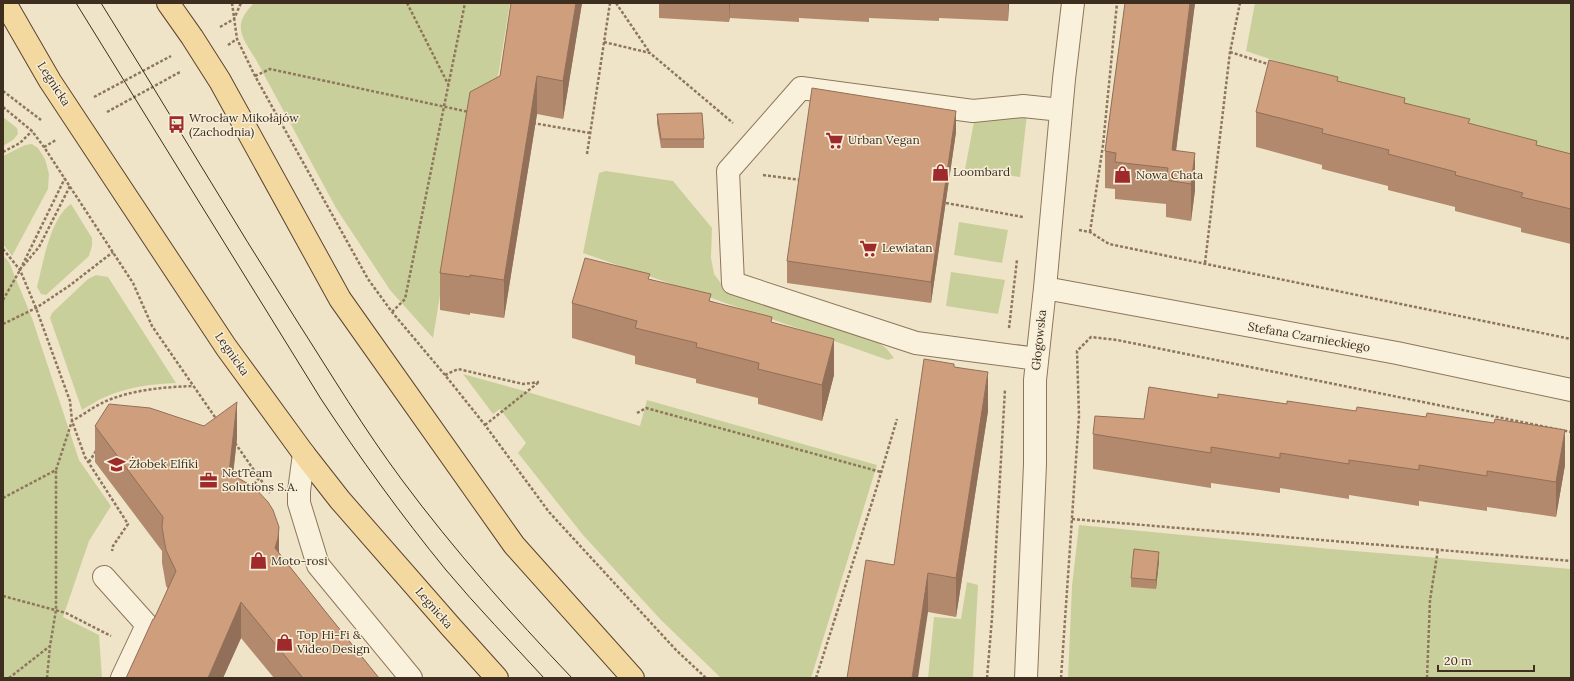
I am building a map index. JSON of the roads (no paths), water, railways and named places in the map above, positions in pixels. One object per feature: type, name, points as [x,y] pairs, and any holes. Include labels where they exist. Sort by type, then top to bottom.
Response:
[{"type":"main road","points":[[168,3],[220,81],[340,299],[514,545],[633,678]]},
{"type":"main road","name":"Legnicka","points":[[5,4],[50,81],[82,126],[226,347],[304,454],[350,511],[497,678]]},
{"type":"street","name":"Głogowska","points":[[1026,678],[1036,464],[1035,380],[1061,110],[1073,3]]},
{"type":"street","points":[[1037,359],[916,342],[733,283],[728,172],[801,88],[973,111],[1023,106],[1061,110]]},
{"type":"street","name":"Stefana Czarnieckiego","points":[[1045,288],[1397,353],[1571,390]]},
{"type":"street","points":[[304,454],[299,491],[299,503],[318,565],[411,678]]},
{"type":"street","points":[[104,577],[147,625],[122,678]]},
{"type":"tram line","points":[[76,3],[321,399],[351,443],[381,486],[446,570],[544,678]]},
{"type":"tram line","points":[[101,3],[272,281],[374,441],[442,532],[527,630],[572,678]]},
{"type":"place","name":"Wrocław Mikołajów (Zachodnia)","points":[[176,125]]},
{"type":"place","name":"Urban Vegan","points":[[835,140]]},
{"type":"place","name":"Loombard","points":[[940,172]]},
{"type":"place","name":"Nowa Chata","points":[[1123,175]]},
{"type":"place","name":"Lewiatan","points":[[869,248]]},
{"type":"place","name":"Żłobek Elfiki","points":[[116,464]]},
{"type":"place","name":"NetTeam Solutions S.A.","points":[[209,480]]},
{"type":"place","name":"Moto-rosi","points":[[258,561]]},
{"type":"place","name":"Top Hi-Fi & Video Design","points":[[284,642]]}]
